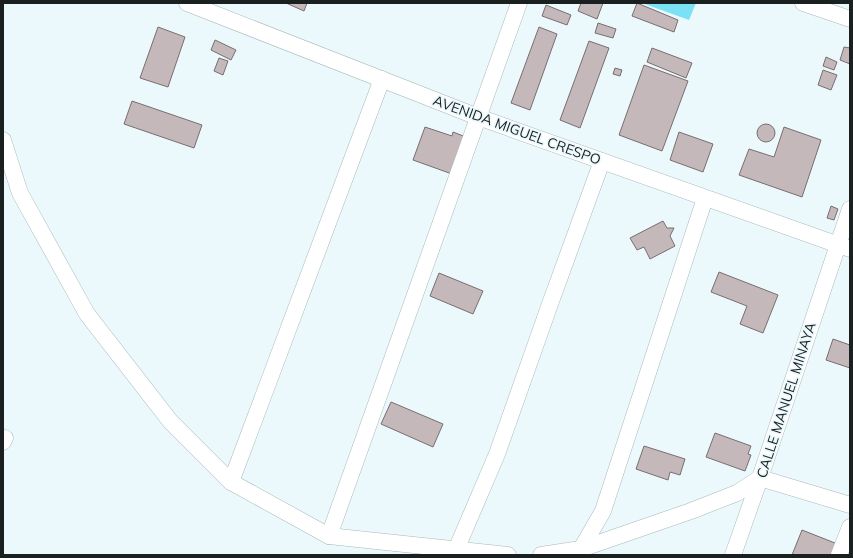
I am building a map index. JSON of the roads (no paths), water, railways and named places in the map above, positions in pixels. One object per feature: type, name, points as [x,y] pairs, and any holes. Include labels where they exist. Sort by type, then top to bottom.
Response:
[{"type":"street","name":"AVENIDA MIGUEL CRESPO","points":[[187,3],[478,117],[844,247]]},
{"type":"street","points":[[329,536],[519,3]]},
{"type":"street","points":[[802,3],[850,18]]},
{"type":"street","points":[[231,482],[382,79]]},
{"type":"street","points":[[3,140],[20,193],[87,314],[170,421],[231,482],[329,536],[508,555]]},
{"type":"street","points":[[456,550],[497,454],[602,161]]},
{"type":"street","points":[[581,549],[603,511],[705,198]]},
{"type":"street","name":"CALLE MANUEL MINAYA","points":[[733,555],[844,247],[850,209]]},
{"type":"street","points":[[541,555],[581,549],[691,511],[737,493],[760,478],[850,505]]},
{"type":"street","points":[[839,555],[849,530]]}]
